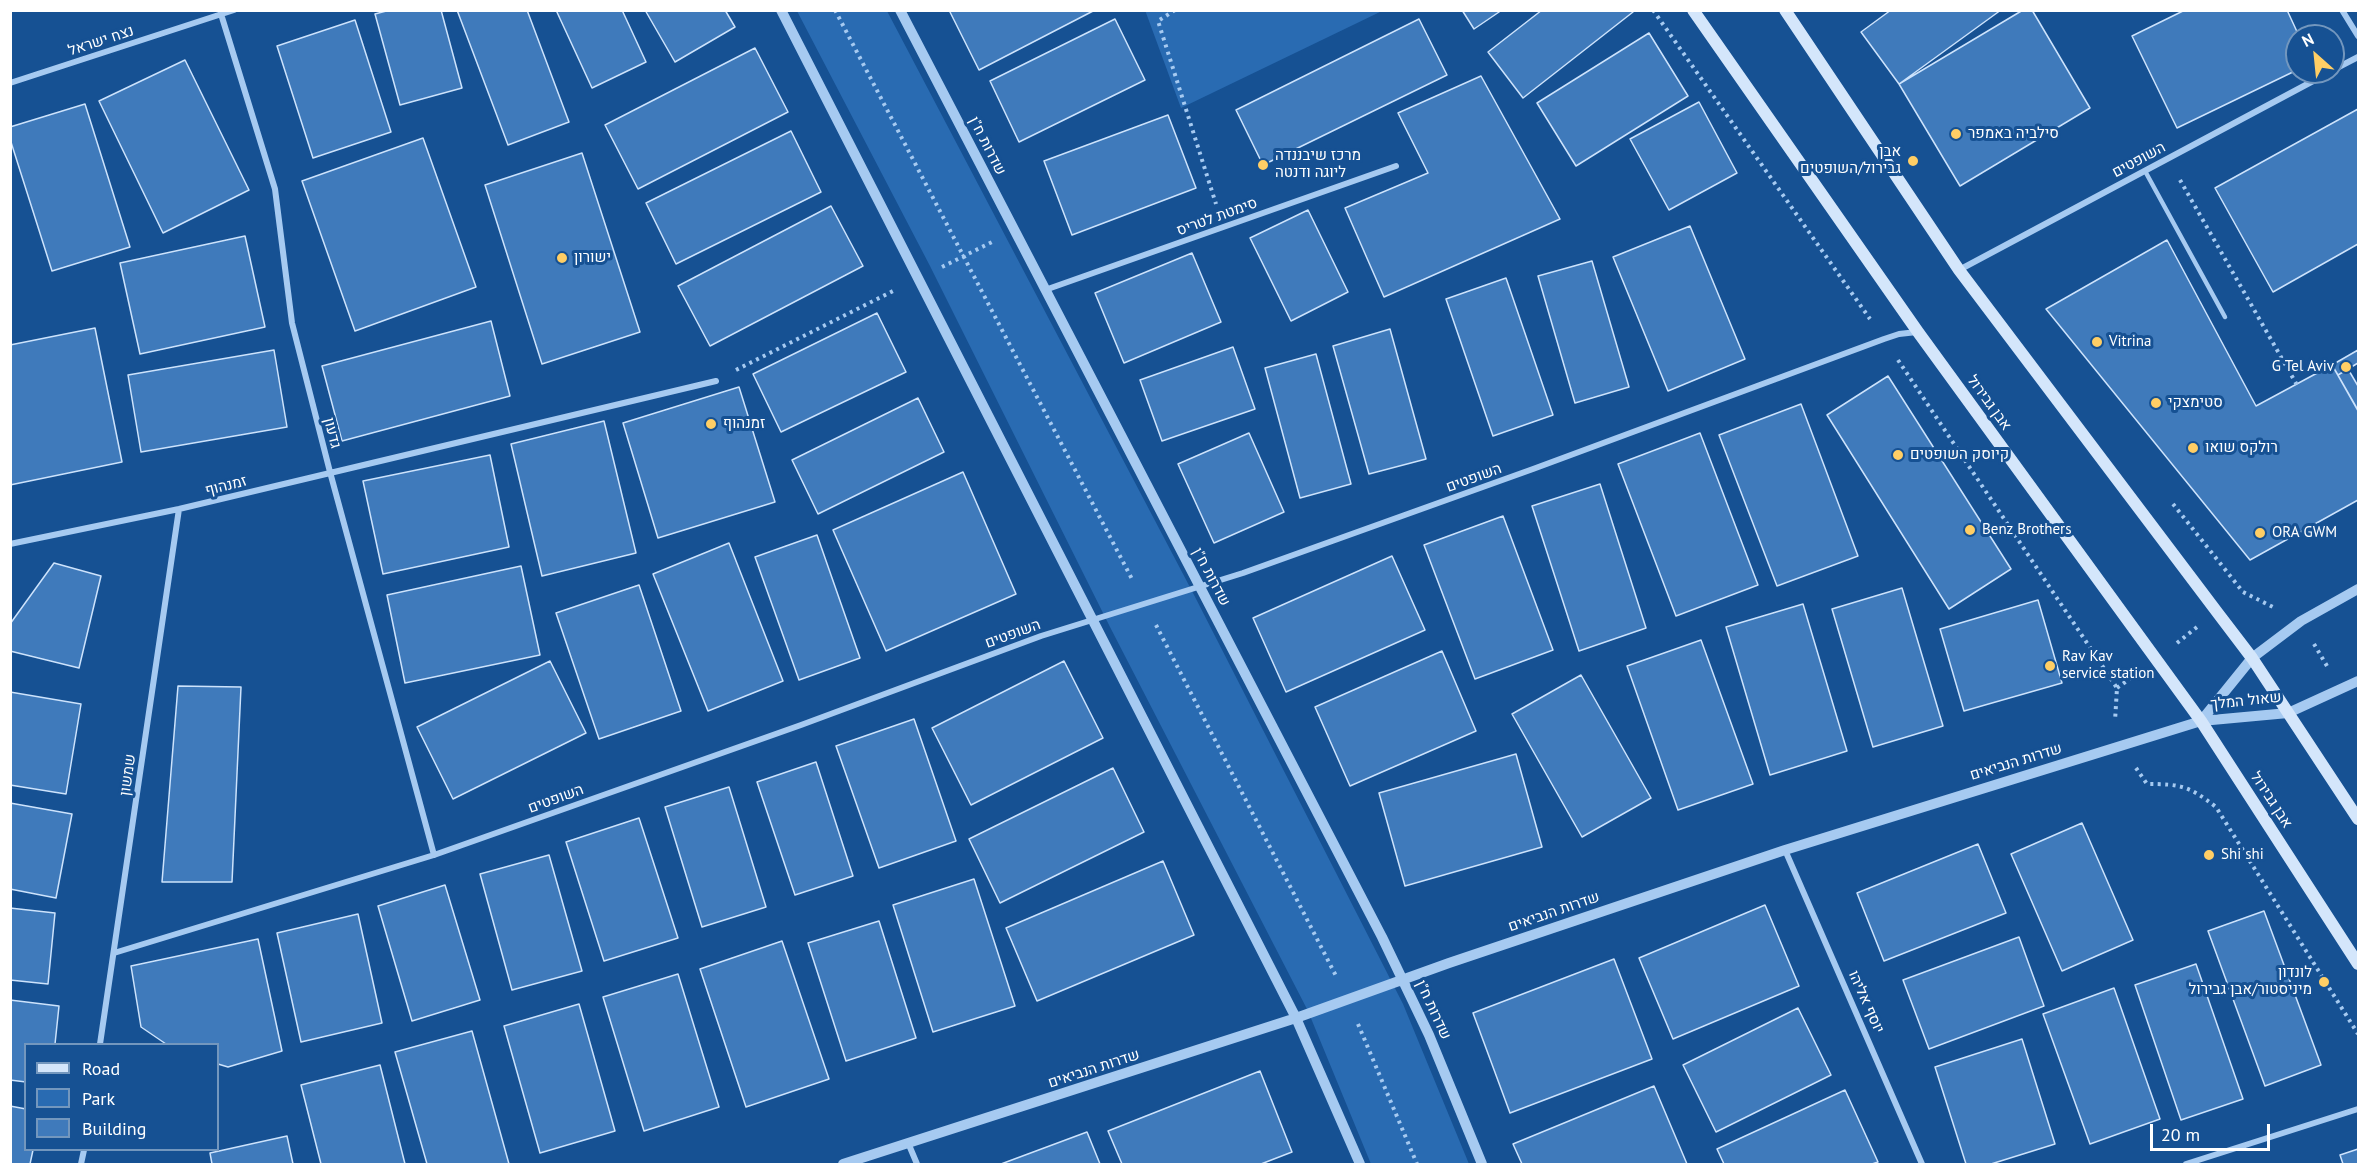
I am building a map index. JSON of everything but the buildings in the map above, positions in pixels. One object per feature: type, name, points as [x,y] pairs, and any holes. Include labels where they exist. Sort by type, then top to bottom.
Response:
[{"type":"main road","name":"אבן גבירול","points":[[1693,10],[1918,332],[2201,720],[2358,964]]},
{"type":"main road","points":[[1785,10],[1959,270],[2252,658],[2358,819]]},
{"type":"street","name":"נצח ישראל","points":[[10,83],[234,10]]},
{"type":"street","points":[[781,10],[1296,1018],[1360,1164]]},
{"type":"street","name":"שדרות ח\"ן","points":[[900,10],[1403,980],[1429,1035],[1482,1164]]},
{"type":"street","points":[[2342,10],[2358,36]]},
{"type":"street","name":"גדעון","points":[[221,14],[275,189],[292,323],[330,472],[435,855]]},
{"type":"street","name":"השופטים","points":[[1959,270],[2307,84]]},
{"type":"street","name":"סימטת לטריס","points":[[1045,290],[1396,166]]},
{"type":"street","name":"השופטים","points":[[114,953],[435,855],[801,725],[1041,636],[1200,587],[1522,473],[1884,339],[1899,334],[1918,332]]},
{"type":"street","name":"זמנהוף","points":[[10,544],[179,509],[716,381]]},
{"type":"street","name":"שמשון","points":[[100,1043],[179,509]]},
{"type":"street","points":[[2201,720],[2252,658],[2301,621],[2358,589]]},
{"type":"street","name":"שאול המלך","points":[[2201,720],[2288,713],[2358,681]]},
{"type":"street","name":"שדרות הנביאים","points":[[843,1164],[909,1145],[1296,1018],[1449,963],[1785,850],[2201,720]]},
{"type":"street","name":"יוסף אליהו","points":[[1785,850],[1922,1164]]},
{"type":"street","points":[[2186,1164],[2358,1109]]},
{"type":"street","points":[[909,1145],[917,1164]]},
{"type":"lane","points":[[2145,171],[2225,317]]},
{"type":"path","points":[[1175,10],[1158,21],[1223,227]]},
{"type":"path","points":[[1653,10],[1884,339],[2117,688],[2115,718],[2120,745],[2147,784],[2174,784],[2195,791],[2216,807],[2358,1034]]},
{"type":"path","points":[[2168,158],[2297,385]]},
{"type":"path","points":[[716,381],[1014,231]]},
{"type":"path","points":[[2117,688],[2242,592]]},
{"type":"green space","points":[[1145,10],[1382,10],[1382,11],[1181,108]]},
{"type":"green space","points":[[797,11],[887,11],[1193,593],[1403,1004],[1469,1164],[1371,1164],[1308,1011],[1110,627],[930,266]]},
{"type":"place","name":"סילביה באמפר","points":[[1956,134]]},
{"type":"place","name":"אבן גבירול/השופטים","points":[[1913,161]]},
{"type":"place","name":"מרכז שיבננדה ליוגה ודנטה","points":[[1263,165]]},
{"type":"place","name":"ישורון","points":[[562,258]]},
{"type":"place","name":"Vitrina","points":[[2097,342]]},
{"type":"place","name":"G Tel Aviv","points":[[2346,367]]},
{"type":"place","name":"סטימצקי","points":[[2156,403]]},
{"type":"place","name":"זמנהוף","points":[[711,424]]},
{"type":"place","name":"רולקס שואו","points":[[2193,448]]},
{"type":"place","name":"קיוסק השופטים","points":[[1898,455]]},
{"type":"place","name":"Benz Brothers","points":[[1970,530]]},
{"type":"place","name":"ORA GWM","points":[[2260,533]]},
{"type":"place","name":"Rav Kav service station","points":[[2050,666]]},
{"type":"place","name":"Shi shi","points":[[2209,855]]},
{"type":"place","name":"לונדון מיניסטור/אבן גבירול","points":[[2324,982]]}]
